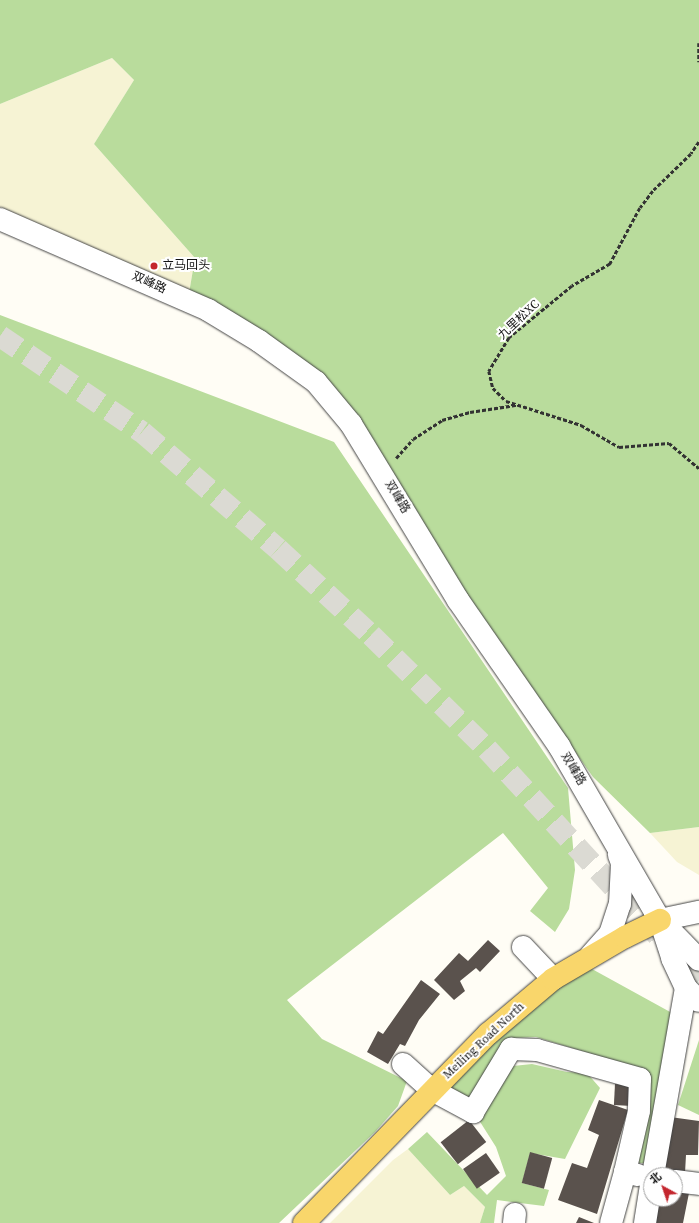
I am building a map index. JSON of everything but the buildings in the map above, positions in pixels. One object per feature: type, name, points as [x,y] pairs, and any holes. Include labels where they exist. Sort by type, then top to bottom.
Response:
[{"type":"main road","name":"Meiling Road North","points":[[304,1223],[488,1034],[553,978],[625,937],[660,920]]},
{"type":"street","name":"双峰路","points":[[0,219],[208,310],[259,341],[316,382],[352,424],[458,600],[559,746],[660,920]]},
{"type":"street","points":[[587,960],[610,934],[620,904],[622,863],[607,828]]},
{"type":"street","name":"Meiling Road North","points":[[660,920],[699,912]]},
{"type":"street","points":[[660,920],[699,960]]},
{"type":"street","points":[[655,1167],[693,995],[672,958],[660,920]]},
{"type":"street","points":[[523,947],[553,978]]},
{"type":"street","points":[[403,1064],[432,1090],[473,1112],[511,1049],[537,1050],[640,1079],[639,1111],[611,1223]]},
{"type":"street","points":[[624,1172],[643,1176]]},
{"type":"street","points":[[683,1182],[699,1184]]},
{"type":"street","points":[[645,1223],[648,1207]]},
{"type":"path","points":[[699,43],[699,62]]},
{"type":"path","name":"九里松XC","points":[[699,142],[691,154],[652,191],[640,208],[610,264],[572,286],[509,338],[489,371],[493,388],[506,401],[581,425],[619,447],[669,443],[699,468]]},
{"type":"path","points":[[382,473],[414,439],[442,420],[470,412],[517,405]]},
{"type":"shaded area","points":[[112,58],[134,80],[94,144],[195,258],[188,299],[0,217],[0,104]]},
{"type":"shaded area","points":[[699,827],[699,875],[677,862],[650,833]]},
{"type":"shaded area","points":[[408,1149],[450,1195],[464,1186],[485,1207],[480,1223],[330,1223],[393,1160]]},
{"type":"green space","points":[[0,0],[699,0],[699,827],[650,833],[593,777],[472,607],[366,434],[252,337],[188,299],[195,258],[94,144],[134,80],[112,58],[0,104]]},
{"type":"green space","points":[[0,315],[334,442],[568,788],[575,870],[569,909],[555,932],[530,911],[548,888],[503,833],[287,1000],[322,1039],[407,1081],[398,1106],[375,1132],[279,1223],[0,1223]]},
{"type":"green space","points":[[592,969],[672,1013],[646,1163],[637,1163],[643,1070],[536,1037],[513,1038],[469,1100],[445,1088],[556,987]]},
{"type":"green space","points":[[699,1040],[699,1115],[678,1105]]},
{"type":"green space","points":[[532,1064],[567,1072],[587,1073],[600,1088],[565,1159],[530,1153],[522,1183],[549,1190],[544,1206],[497,1200],[494,1223],[480,1223],[485,1207],[464,1186],[450,1195],[408,1149],[427,1132],[487,1195],[506,1176],[496,1147],[477,1117],[513,1066]]},
{"type":"tunnel","points":[[0,336],[142,432],[278,549],[371,635],[487,749],[699,980]]},
{"type":"place","name":"立马回头","points":[[154,266]]}]
